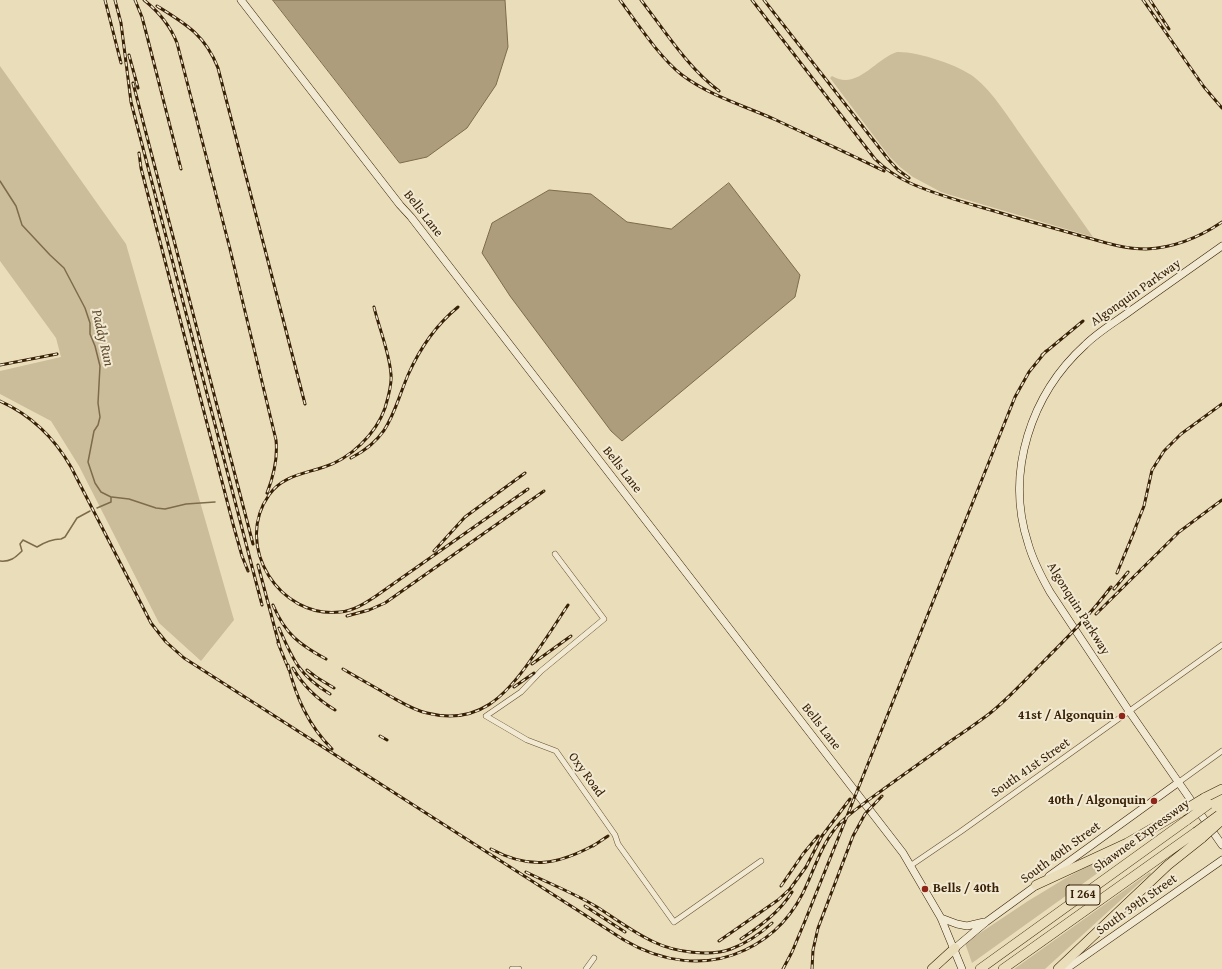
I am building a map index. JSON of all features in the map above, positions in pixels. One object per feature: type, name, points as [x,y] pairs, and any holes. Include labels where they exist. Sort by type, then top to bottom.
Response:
[{"type":"highway","points":[[1036,885],[1127,843],[1181,812],[1206,801],[1222,789]]},
{"type":"highway","name":"Shawnee Expressway","points":[[980,969],[1187,820],[1206,801],[1222,794]]},
{"type":"highway","name":"Shawnee Expressway","points":[[1003,969],[1199,835],[1221,817]]},
{"type":"highway","points":[[1058,969],[1199,835]]},
{"type":"highway","points":[[932,969],[955,948]]},
{"type":"street","name":"Bells Lane","points":[[241,0],[400,205],[411,217],[903,853],[941,918],[955,948],[962,969]]},
{"type":"street","name":"Algonquin Parkway","points":[[1222,246],[1084,346],[1065,365],[1046,393],[1037,410],[1024,448],[1020,486],[1021,504],[1027,542],[1050,592],[1129,711],[1222,845]]},
{"type":"street","name":"Oxy Road","points":[[555,554],[604,619],[541,671],[520,692],[486,716],[527,740],[556,752],[615,835],[618,844],[635,870],[674,922],[761,861]]},
{"type":"street","name":"South 41st Street","points":[[910,866],[1222,645]]},
{"type":"street","name":"South 40th Street","points":[[955,948],[986,922],[1036,885],[1222,751]]},
{"type":"street","name":"South 39th Street","points":[[1066,969],[1222,860]]},
{"type":"street","points":[[941,918],[956,924],[967,926],[986,922]]},
{"type":"street","points":[[586,969],[594,958]]},
{"type":"street","points":[[512,969],[519,969]]},
{"type":"shaded area","points":[[273,0],[505,0],[508,47],[496,85],[467,128],[427,157],[400,163]]},
{"type":"shaded area","points":[[897,52],[926,56],[948,64],[967,72],[981,83],[1000,106],[1093,237],[941,192],[913,177],[900,167],[889,156],[830,78],[832,76],[841,80],[850,80],[858,77]]},
{"type":"shaded area","points":[[0,66],[126,244],[234,620],[201,661],[159,623],[79,466],[51,421],[0,394],[0,371],[61,357],[56,338],[0,261]]},
{"type":"shaded area","points":[[729,183],[800,275],[795,297],[622,441],[611,431],[510,296],[482,253],[492,223],[549,190],[591,194],[627,222],[671,229]]},
{"type":"shaded area","points":[[1169,822],[972,963],[965,943],[1028,901],[1066,878]]},
{"type":"shaded area","points":[[1150,872],[1151,874],[1045,969],[1014,969]]},
{"type":"waterway","name":"Paddy Run","points":[[0,181],[16,206],[22,225],[64,268],[85,308],[90,323],[90,334],[100,366],[98,403],[100,417],[98,425],[94,431],[88,462],[95,483],[101,492],[111,497],[111,502],[97,508]]},
{"type":"waterway","points":[[112,497],[129,499],[156,508],[165,509],[186,504],[215,502]]},
{"type":"waterway","name":"Paddy Run","points":[[0,561],[15,558],[22,551],[20,544],[23,540],[37,547],[49,541],[65,537],[77,518],[90,511]]},
{"type":"railway","points":[[105,0],[121,63]]},
{"type":"railway","points":[[115,0],[121,23],[131,102],[262,605]]},
{"type":"railway","points":[[135,0],[142,17],[181,169]]},
{"type":"railway","points":[[144,0],[164,19],[177,43],[230,249],[276,440],[275,467],[267,493]]},
{"type":"railway","points":[[620,0],[649,40],[665,59],[682,75],[716,95],[776,120],[884,171]]},
{"type":"railway","points":[[641,0],[687,60],[719,91]]},
{"type":"railway","points":[[752,0],[875,159],[891,172],[910,183],[961,202],[1128,248],[1146,249],[1176,244],[1195,237],[1222,222]]},
{"type":"railway","points":[[764,0],[888,159],[898,170],[909,178]]},
{"type":"railway","points":[[1143,0],[1204,87],[1222,108]]},
{"type":"railway","points":[[1150,0],[1169,29]]},
{"type":"railway","points":[[157,6],[194,31],[207,47],[218,68],[305,404]]},
{"type":"railway","points":[[129,55],[138,88]]},
{"type":"railway","points":[[133,83],[253,544]]},
{"type":"railway","points":[[139,153],[141,168],[233,524],[248,571]]},
{"type":"railway","points":[[374,307],[386,350],[391,375],[388,396],[381,418],[369,436],[352,452],[343,458],[324,467],[294,476],[280,484],[269,495],[259,515],[256,536],[260,556],[268,575],[282,592],[299,604],[318,611],[340,612],[354,609],[376,596],[528,489]]},
{"type":"railway","points":[[351,458],[375,442],[382,433],[418,356],[436,329],[458,307]]},
{"type":"railway","points":[[1042,355],[1083,321]]},
{"type":"railway","points":[[783,969],[805,921],[1015,397],[1029,372],[1046,351]]},
{"type":"railway","points":[[0,365],[57,354]]},
{"type":"railway","points":[[0,401],[32,420],[57,446],[71,467],[151,623],[166,642],[184,658],[624,940],[638,948],[668,958],[699,961],[714,960],[745,950],[766,938],[791,913],[803,893],[826,842],[835,828],[868,800],[980,721],[996,708],[1016,690],[1069,636],[1111,587]]},
{"type":"railway","points":[[1134,531],[1144,506],[1152,470],[1164,451],[1181,434],[1222,404]]},
{"type":"railway","points":[[434,551],[465,517],[525,473]]},
{"type":"railway","points":[[347,616],[369,610],[385,603],[544,491]]},
{"type":"railway","points":[[1096,614],[1179,532],[1222,500]]},
{"type":"railway","points":[[1117,573],[1136,527]]},
{"type":"railway","points":[[258,565],[280,648]]},
{"type":"railway","points":[[1114,589],[1128,572]]},
{"type":"railway","points":[[273,605],[283,624],[294,638],[308,649],[326,659]]},
{"type":"railway","points":[[343,669],[402,703],[422,712],[445,716],[461,715],[476,711],[489,705],[501,696],[512,684],[522,672],[568,605]]},
{"type":"railway","points":[[279,628],[298,666],[311,680],[330,694]]},
{"type":"railway","points":[[532,664],[571,636]]},
{"type":"railway","points":[[278,643],[289,670]]},
{"type":"railway","points":[[288,665],[304,710],[316,730],[332,749]]},
{"type":"railway","points":[[293,668],[301,681],[311,692],[335,710]]},
{"type":"railway","points":[[307,670],[334,688]]},
{"type":"railway","points":[[514,687],[534,673]]},
{"type":"railway","points":[[380,736],[387,740]]},
{"type":"railway","points":[[812,969],[813,950],[818,928],[853,836],[865,814],[882,796]]},
{"type":"railway","points":[[719,941],[778,900],[790,889],[806,867],[822,836],[850,799]]},
{"type":"railway","points":[[593,846],[608,836]]},
{"type":"railway","points":[[781,886],[803,854],[818,836]]},
{"type":"railway","points":[[491,849],[505,856],[519,860],[544,862],[569,857],[596,844]]},
{"type":"railway","points":[[526,872],[588,902],[632,930],[662,946],[682,951],[713,953],[731,949],[753,938],[772,923]]},
{"type":"railway","points":[[741,939],[776,912],[792,892]]},
{"type":"railway","points":[[585,906],[625,932]]},
{"type":"place","name":"41st / Algonquin","points":[[1122,716]]},
{"type":"place","name":"40th / Algonquin","points":[[1154,801]]},
{"type":"place","name":"Bells / 40th","points":[[925,889]]}]
